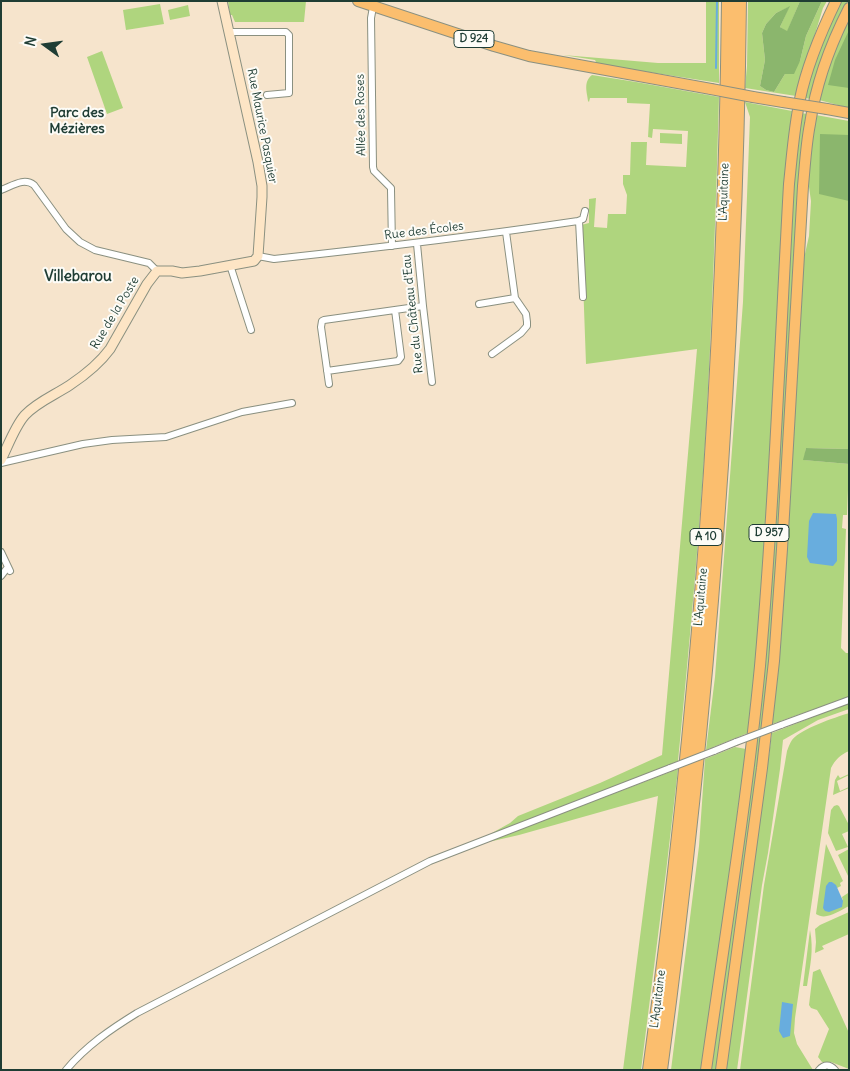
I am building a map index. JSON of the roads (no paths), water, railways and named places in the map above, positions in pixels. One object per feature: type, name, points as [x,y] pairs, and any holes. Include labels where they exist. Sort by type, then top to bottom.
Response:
[{"type":"highway","name":"L'Aquitaine","points":[[649,1070],[682,803],[706,537],[721,272],[728,1]]},
{"type":"highway","name":"L'Aquitaine","points":[[661,1070],[693,814],[718,538],[734,244],[740,1]]},
{"type":"main road","name":"D 924","points":[[358,1],[529,56],[849,113]]},
{"type":"main road","name":"D 957","points":[[706,1070],[739,840],[760,666],[772,496],[789,184],[794,132],[811,62],[820,36],[836,1]]},
{"type":"main road","name":"D 957","points":[[721,1070],[762,768],[774,662],[803,186],[808,133],[814,100],[826,60],[849,8]]},
{"type":"street","name":"Rue Maurice Pasquier","points":[[222,1],[262,186],[258,256]]},
{"type":"street","name":"Allée des Roses","points":[[373,6],[371,18],[373,167],[374,171],[391,190],[392,246]]},
{"type":"street","points":[[230,32],[277,32],[290,35],[289,93],[267,95]]},
{"type":"street","points":[[1,190],[21,182],[31,182],[66,229],[80,242],[95,250],[149,263],[157,271]]},
{"type":"street","points":[[583,297],[579,221],[584,217],[586,211]]},
{"type":"street","name":"Rue des Écoles","points":[[258,256],[274,259],[417,244],[579,221]]},
{"type":"street","points":[[492,354],[520,333],[527,322],[526,314],[515,298],[506,232]]},
{"type":"street","name":"Rue du Château d'Eau","points":[[417,244],[422,306],[432,382]]},
{"type":"street","name":"Rue de la Poste","points":[[1,461],[24,415],[37,404],[76,381],[102,359],[110,349],[147,284],[157,271],[182,273],[200,271],[254,261],[258,256]]},
{"type":"street","points":[[230,265],[251,330]]},
{"type":"street","points":[[479,304],[515,298]]},
{"type":"street","points":[[330,384],[321,326],[322,321],[422,306]]},
{"type":"street","points":[[327,371],[398,361],[401,357],[395,310]]},
{"type":"street","points":[[1,461],[83,444],[112,440],[166,437],[242,412],[292,403]]},
{"type":"street","points":[[1,552],[9,569],[1,576]]},
{"type":"street","points":[[66,1070],[92,1044],[137,1013],[430,861],[849,700]]},
{"type":"street","points":[[819,1070],[828,1065],[835,1070]]},
{"type":"water","points":[[813,513],[836,514],[837,561],[833,566],[810,563],[807,557],[809,521]]},
{"type":"water","points":[[829,882],[836,885],[843,901],[842,907],[829,912],[823,908],[826,886]]},
{"type":"water","points":[[782,1002],[793,1004],[790,1036],[783,1038],[779,1031]]},
{"type":"waterway","points":[[716,68],[717,1]]},
{"type":"district","name":"Parc des Mézières","points":[[77,122]]},
{"type":"district","name":"Villebarou","points":[[78,277]]}]
